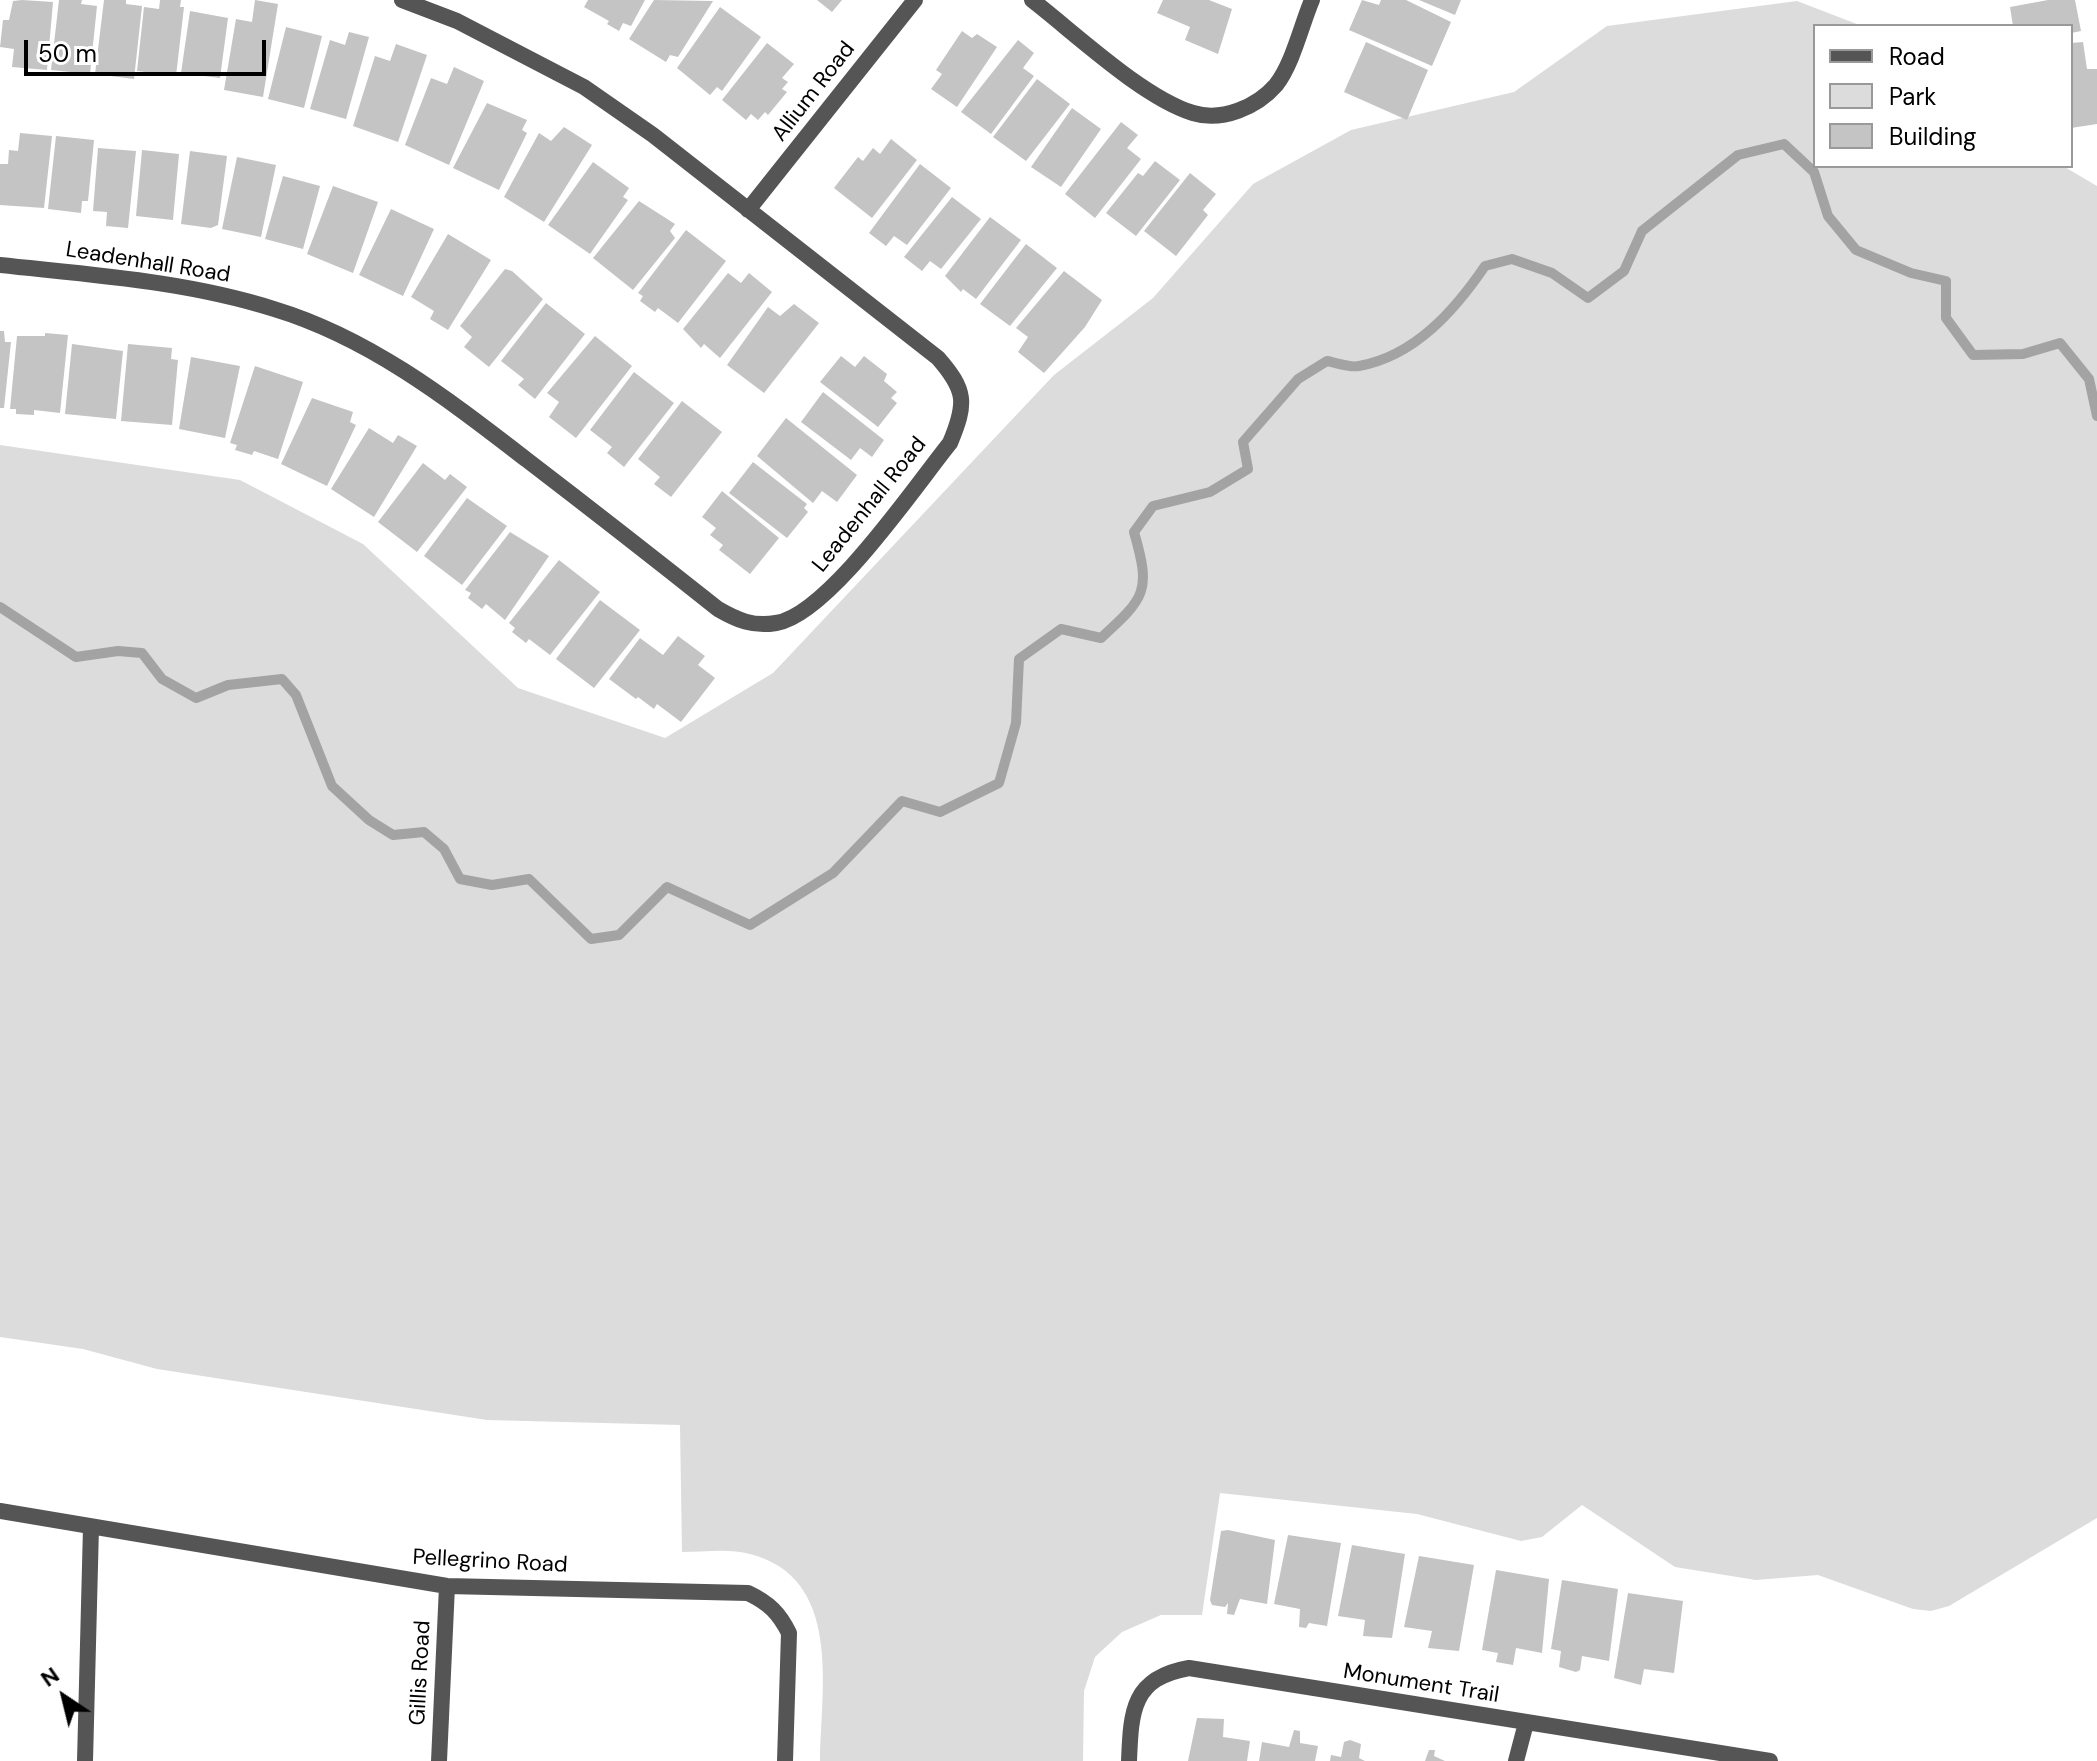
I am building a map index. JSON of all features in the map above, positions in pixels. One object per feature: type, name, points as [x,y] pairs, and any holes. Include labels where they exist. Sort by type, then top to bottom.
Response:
[{"type":"street","name":"Leadenhall Road","points":[[0,265],[210,291],[277,310],[334,333],[391,361],[461,410],[718,609],[743,623],[778,623],[802,611],[843,575],[950,443],[961,417],[962,396],[958,380],[938,358],[584,87],[457,21],[402,0]]},
{"type":"street","name":"Allium Road","points":[[748,210],[915,0]]},
{"type":"street","points":[[1032,0],[1151,92],[1196,114],[1246,109],[1265,97],[1279,81],[1312,0]]},
{"type":"street","name":"Pellegrino Road","points":[[0,1511],[447,1586],[748,1593],[766,1602],[780,1615],[789,1633],[785,1761]]},
{"type":"street","points":[[85,1761],[91,1527]]},
{"type":"street","name":"Gillis Road","points":[[439,1761],[447,1586]]},
{"type":"street","name":"Monument Trail","points":[[1129,1761],[1131,1717],[1138,1698],[1151,1682],[1169,1671],[1189,1668],[1770,1761]]},
{"type":"street","points":[[1516,1761],[1526,1723]]},
{"type":"green space","points":[[1797,1],[1857,24],[1813,24],[1813,168],[2066,168],[2097,186],[2097,1518],[1949,1606],[1931,1611],[1913,1609],[1818,1575],[1756,1580],[1675,1567],[1582,1505],[1542,1537],[1521,1541],[1417,1514],[1220,1493],[1202,1615],[1161,1615],[1122,1632],[1095,1657],[1084,1691],[1083,1761],[820,1761],[823,1670],[813,1611],[800,1586],[780,1567],[742,1552],[682,1552],[680,1425],[487,1420],[157,1369],[83,1349],[0,1337],[0,445],[240,480],[363,544],[518,688],[665,738],[773,673],[1054,375],[1153,298],[1253,184],[1351,130],[1514,92],[1607,26]]},
{"type":"building","points":[[59,0],[82,0],[81,4],[97,6],[90,74],[51,70]]},
{"type":"building","points":[[104,0],[126,0],[126,4],[142,6],[134,79],[95,74]]},
{"type":"building","points":[[160,0],[181,0],[180,7],[184,7],[176,76],[137,71],[144,7],[159,9]]},
{"type":"building","points":[[255,0],[278,4],[263,97],[224,90],[236,19],[252,22]]},
{"type":"building","points":[[588,0],[645,0],[631,26],[623,23],[619,31],[607,24],[609,21],[584,7]]},
{"type":"building","points":[[654,0],[713,1],[678,57],[670,55],[666,62],[629,39]]},
{"type":"building","points":[[817,0],[842,0],[832,12]]},
{"type":"building","points":[[1163,0],[1209,0],[1232,9],[1218,54],[1185,40],[1190,27],[1157,13]]},
{"type":"building","points":[[1362,0],[1379,5],[1381,0],[1406,0],[1451,22],[1432,66],[1349,30]]},
{"type":"building","points":[[1419,0],[1461,0],[1455,15]]},
{"type":"building","points":[[2048,0],[2075,0],[2081,31],[2073,33],[2073,24],[2013,24],[2010,7]]},
{"type":"building","points":[[13,1],[53,2],[47,70],[12,67],[14,49],[0,47],[3,20],[9,20]]},
{"type":"building","points":[[720,7],[761,37],[722,91],[717,87],[710,95],[677,68]]},
{"type":"building","points":[[190,11],[228,18],[220,78],[181,73]]},
{"type":"building","points":[[286,27],[322,36],[304,108],[268,99]]},
{"type":"building","points":[[962,31],[972,38],[977,34],[997,47],[957,107],[931,89],[942,74],[936,70]]},
{"type":"building","points":[[349,32],[369,37],[346,119],[310,109],[330,40],[345,45]]},
{"type":"building","points":[[1018,40],[1034,53],[1023,68],[1034,76],[991,134],[961,112]]},
{"type":"building","points":[[1366,42],[1428,70],[1407,120],[1344,92]]},
{"type":"building","points":[[2083,42],[2087,69],[2097,69],[2097,124],[2073,128],[2073,43]]},
{"type":"building","points":[[767,43],[794,64],[782,78],[788,82],[782,89],[787,92],[768,115],[765,112],[758,120],[751,114],[746,120],[722,100]]},
{"type":"building","points":[[396,44],[427,55],[398,142],[353,126],[375,56],[390,61]]},
{"type":"building","points":[[454,67],[484,81],[449,165],[405,145],[431,78],[447,84]]},
{"type":"building","points":[[1037,79],[1070,104],[1026,161],[993,137]]},
{"type":"building","points":[[487,103],[527,120],[522,130],[527,133],[499,190],[453,168]]},
{"type":"building","points":[[1072,108],[1101,129],[1061,187],[1031,167]]},
{"type":"building","points":[[1121,122],[1138,135],[1127,148],[1141,159],[1095,218],[1065,194]]},
{"type":"building","points":[[564,127],[592,145],[544,222],[504,197],[539,133],[551,141]]},
{"type":"building","points":[[20,133],[52,136],[44,208],[0,205],[0,164],[8,164],[9,150],[18,151]]},
{"type":"building","points":[[56,136],[94,140],[88,201],[82,201],[81,213],[48,209]]},
{"type":"building","points":[[891,139],[917,160],[872,218],[834,188],[858,157],[863,161],[873,148],[880,154]]},
{"type":"building","points":[[98,148],[136,151],[128,228],[106,226],[107,212],[93,211]]},
{"type":"building","points":[[142,150],[179,154],[173,220],[136,216]]},
{"type":"building","points":[[190,151],[227,156],[218,225],[211,228],[181,224]]},
{"type":"building","points":[[237,157],[276,165],[261,237],[222,229]]},
{"type":"building","points":[[1155,161],[1180,180],[1136,236],[1106,213],[1138,173],[1143,176]]},
{"type":"building","points":[[593,162],[629,188],[623,197],[628,200],[590,254],[548,225]]},
{"type":"building","points":[[920,164],[951,188],[907,245],[894,236],[886,246],[869,233]]},
{"type":"building","points":[[1190,173],[1216,194],[1203,210],[1208,215],[1176,256],[1144,231]]},
{"type":"building","points":[[283,176],[320,186],[303,249],[265,239]]},
{"type":"building","points":[[333,186],[378,202],[353,273],[307,254]]},
{"type":"building","points":[[952,197],[981,219],[941,269],[930,261],[922,271],[904,257]]},
{"type":"building","points":[[639,201],[675,224],[670,231],[675,238],[633,290],[593,258]]},
{"type":"building","points":[[391,209],[434,229],[403,296],[359,275]]},
{"type":"building","points":[[990,217],[1021,240],[976,299],[963,289],[961,292],[945,276]]},
{"type":"building","points":[[686,230],[726,261],[678,323],[658,308],[655,312],[640,301],[643,296],[638,293]]},
{"type":"building","points":[[448,234],[491,260],[448,330],[430,319],[434,311],[411,297]]},
{"type":"building","points":[[1026,244],[1057,268],[1010,326],[980,304]]},
{"type":"building","points":[[505,269],[512,271],[543,299],[489,367],[464,347],[472,337],[460,326]]},
{"type":"building","points":[[1064,271],[1102,300],[1085,327],[1044,373],[1018,352],[1028,337],[1016,328]]},
{"type":"building","points":[[728,273],[741,283],[749,273],[772,292],[720,358],[704,344],[701,348],[683,329]]},
{"type":"building","points":[[546,303],[585,334],[535,399],[518,385],[524,379],[501,361]]},
{"type":"building","points":[[794,304],[819,323],[764,393],[727,365],[768,307],[780,316]]},
{"type":"building","points":[[0,331],[4,331],[5,342],[11,342],[4,408],[0,408]]},
{"type":"building","points":[[45,333],[68,335],[60,413],[34,410],[34,415],[16,414],[16,409],[10,409],[17,336],[45,336]]},
{"type":"building","points":[[595,336],[632,366],[576,438],[549,417],[559,402],[547,393]]},
{"type":"building","points":[[72,344],[123,351],[116,419],[65,414]]},
{"type":"building","points":[[128,344],[172,348],[171,359],[178,360],[172,425],[121,421]]},
{"type":"building","points":[[841,356],[855,367],[864,356],[887,374],[884,381],[897,392],[891,398],[897,403],[878,427],[820,382]]},
{"type":"building","points":[[191,357],[240,366],[225,438],[179,429]]},
{"type":"building","points":[[255,366],[303,382],[278,459],[254,451],[252,455],[235,450],[237,445],[230,443]]},
{"type":"building","points":[[634,372],[674,403],[624,467],[607,453],[612,447],[590,430]]},
{"type":"building","points":[[823,392],[884,440],[872,457],[860,448],[851,460],[801,422]]},
{"type":"building","points":[[312,398],[353,412],[350,422],[356,425],[327,486],[281,464]]},
{"type":"building","points":[[682,401],[722,432],[671,497],[654,484],[660,477],[638,459]]},
{"type":"building","points":[[786,418],[857,475],[837,502],[822,491],[813,503],[757,456]]},
{"type":"building","points":[[369,428],[393,443],[398,435],[417,446],[374,517],[331,489]]},
{"type":"building","points":[[753,462],[807,504],[804,508],[808,512],[787,538],[729,493]]},
{"type":"building","points":[[423,463],[445,480],[450,474],[467,487],[417,552],[378,522]]},
{"type":"building","points":[[722,491],[779,538],[750,574],[719,550],[723,545],[710,535],[716,528],[702,517]]},
{"type":"building","points":[[467,498],[507,526],[462,585],[424,556]]},
{"type":"building","points":[[510,532],[549,556],[505,620],[486,604],[482,609],[468,598],[471,593],[465,590]]},
{"type":"building","points":[[559,560],[600,592],[550,655],[529,639],[526,643],[512,632],[515,628],[509,623]]},
{"type":"building","points":[[600,600],[640,630],[594,688],[556,659]]},
{"type":"building","points":[[678,636],[705,656],[698,665],[715,678],[681,722],[657,704],[654,709],[638,697],[636,699],[609,679],[640,638],[663,655]]},
{"type":"building","points":[[1221,1531],[1275,1540],[1267,1604],[1240,1599],[1234,1615],[1227,1614],[1228,1603],[1225,1607],[1212,1605],[1210,1600]]},
{"type":"building","points":[[1288,1535],[1341,1543],[1327,1626],[1309,1623],[1306,1628],[1299,1627],[1300,1609],[1274,1604]]},
{"type":"building","points":[[1352,1545],[1405,1554],[1392,1638],[1363,1636],[1365,1620],[1338,1616]]},
{"type":"building","points":[[1419,1556],[1474,1565],[1459,1651],[1428,1648],[1432,1631],[1404,1627]]},
{"type":"building","points":[[1496,1570],[1549,1579],[1542,1653],[1516,1648],[1513,1665],[1496,1662],[1498,1653],[1482,1650]]},
{"type":"building","points":[[1562,1580],[1618,1589],[1609,1661],[1582,1656],[1580,1670],[1576,1672],[1559,1667],[1561,1651],[1551,1649]]},
{"type":"building","points":[[1628,1593],[1683,1601],[1674,1673],[1644,1669],[1641,1685],[1614,1678]]},
{"type":"building","points":[[1197,1718],[1224,1719],[1223,1737],[1250,1741],[1247,1761],[1188,1761]]},
{"type":"building","points":[[1294,1730],[1300,1731],[1300,1743],[1318,1746],[1315,1761],[1259,1761],[1262,1742],[1289,1747]]},
{"type":"building","points":[[1350,1740],[1361,1744],[1359,1758],[1365,1761],[1330,1761],[1331,1755],[1341,1757],[1344,1742]]},
{"type":"building","points":[[1429,1750],[1435,1750],[1434,1756],[1445,1761],[1425,1761]]},
{"type":"waterway","points":[[0,607],[76,657],[118,651],[142,653],[162,679],[196,698],[228,685],[282,679],[296,695],[332,786],[369,820],[393,835],[424,832],[444,849],[460,879],[492,885],[529,879],[591,939],[619,935],[667,887],[750,925],[833,873],[902,801],[940,812],[999,783],[1016,723],[1019,659],[1061,629],[1101,638],[1128,612],[1141,592],[1143,581],[1134,532],[1153,506],[1210,492],[1248,469],[1243,442],[1298,379],[1327,361],[1348,366],[1379,361],[1416,342],[1461,299],[1485,266],[1512,259],[1552,273],[1588,298],[1624,271],[1642,231],[1738,155],[1784,144],[1814,172],[1828,216],[1856,250],[1911,273],[1946,281],[1946,318],[1973,355],[2023,354],[2060,343],[2089,379],[2097,416]]}]
